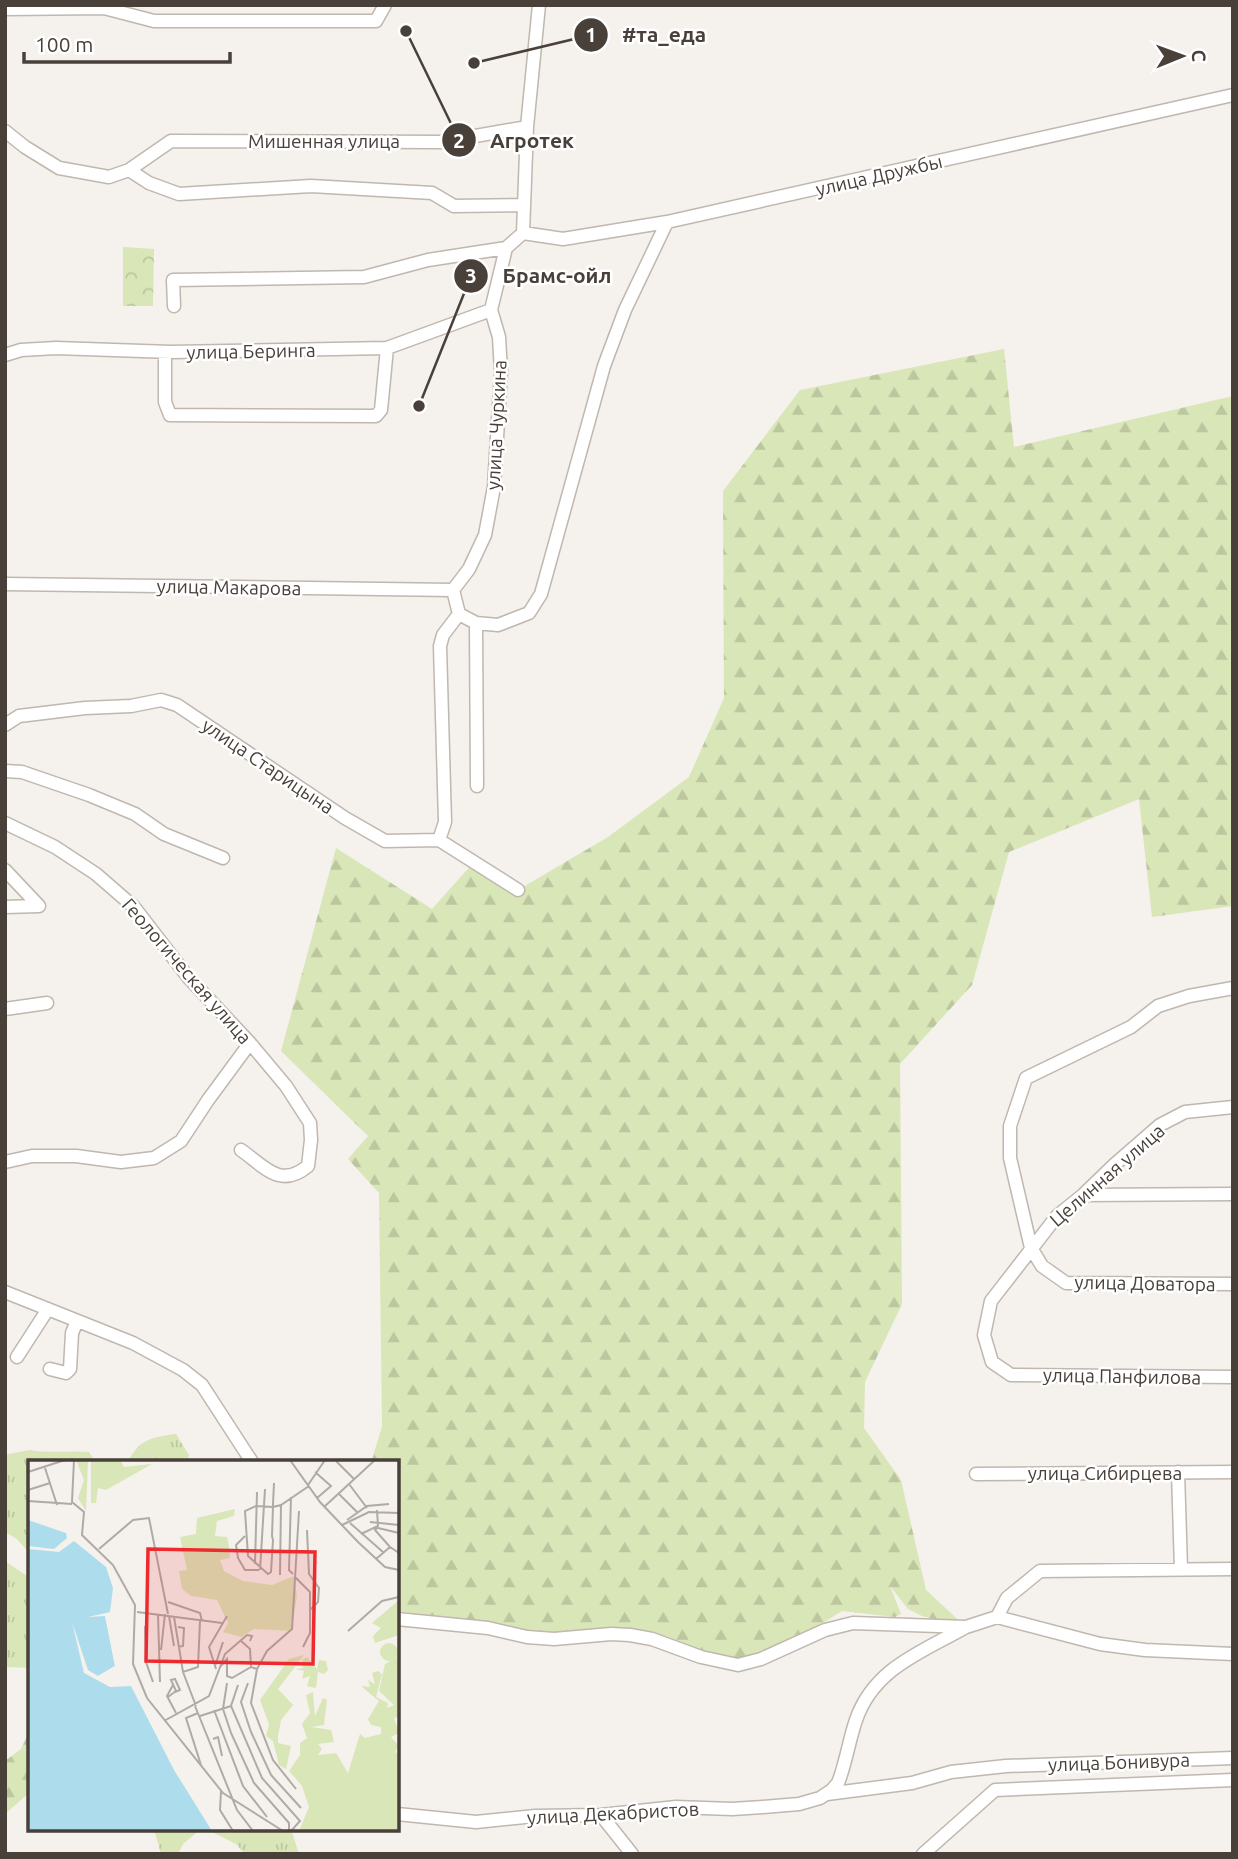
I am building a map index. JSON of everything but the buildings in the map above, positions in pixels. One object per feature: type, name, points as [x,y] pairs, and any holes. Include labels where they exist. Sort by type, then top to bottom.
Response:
[{"type":"street","points":[[5,9],[104,8],[154,21],[376,20],[385,5]]},
{"type":"street","points":[[174,306],[173,281],[365,277],[428,260],[506,248],[523,233],[527,127],[539,5]]},
{"type":"street","name":"улица Дружбы","points":[[523,233],[563,239],[667,222],[1233,95]]},
{"type":"street","name":"Мишенная улица","points":[[5,131],[24,147],[59,168],[109,177],[129,170],[172,141],[441,142],[527,127]]},
{"type":"street","points":[[129,170],[149,183],[179,194],[311,186],[432,193],[454,206],[524,205]]},
{"type":"street","points":[[453,590],[459,614],[476,623],[499,625],[529,613],[541,594],[604,366],[625,310],[667,222]]},
{"type":"street","name":"улица Чуркина","points":[[453,590],[469,569],[485,535],[495,487],[501,372],[499,337],[491,310],[506,248]]},
{"type":"street","name":"улица Беринга","points":[[5,355],[56,348],[165,352],[387,348],[491,310]]},
{"type":"street","points":[[165,352],[165,402],[170,415],[376,416],[381,410],[387,348]]},
{"type":"street","name":"улица Макарова","points":[[5,584],[453,590]]},
{"type":"street","points":[[459,614],[443,635],[440,646],[445,822],[439,840],[518,890]]},
{"type":"street","points":[[476,623],[477,786]]},
{"type":"street","name":"улица Старицына","points":[[5,725],[19,716],[131,706],[162,700],[177,705],[345,818],[385,841],[439,840]]},
{"type":"street","points":[[5,771],[22,772],[89,795],[135,814],[164,834],[223,858]]},
{"type":"street","name":"Геологическая улица","points":[[5,823],[55,847],[96,874],[134,907],[188,977],[286,1086],[310,1123],[308,1166],[296,1176],[283,1177],[241,1150]]},
{"type":"street","points":[[5,870],[38,906],[5,907]]},
{"type":"street","points":[[1031,1248],[1010,1158],[1010,1126],[1026,1078],[1131,1027],[1158,1006],[1189,996],[1233,988]]},
{"type":"street","points":[[5,1009],[47,1003]]},
{"type":"street","points":[[5,1162],[32,1156],[76,1156],[121,1162],[154,1158],[181,1141],[250,1043]]},
{"type":"street","name":"Целинная улица","points":[[1011,1375],[992,1362],[984,1335],[991,1301],[1057,1216],[1160,1125],[1185,1112],[1233,1107]]},
{"type":"street","points":[[1083,1195],[1233,1195]]},
{"type":"street","name":"улица Доватора","points":[[1031,1248],[1042,1266],[1066,1283],[1233,1284]]},
{"type":"street","points":[[5,1292],[133,1343],[183,1370],[202,1385],[251,1460]]},
{"type":"street","points":[[17,1357],[48,1309]]},
{"type":"street","points":[[50,1369],[66,1373],[70,1369],[72,1333],[77,1321]]},
{"type":"street","name":"улица Панфилова","points":[[1011,1375],[1233,1377]]},
{"type":"street","points":[[1178,1472],[1181,1569]]},
{"type":"street","name":"улица Сибирцева","points":[[976,1474],[1233,1472]]},
{"type":"street","points":[[997,1617],[1007,1598],[1040,1571],[1233,1569]]},
{"type":"street","points":[[827,1794],[838,1783],[842,1774],[855,1721],[873,1686],[892,1668],[966,1627],[997,1617],[1100,1644],[1145,1650],[1233,1654]]},
{"type":"street","points":[[399,1619],[488,1628],[527,1637],[554,1639],[630,1635],[652,1639],[701,1657],[738,1665],[774,1654],[825,1630],[853,1623],[966,1627]]},
{"type":"street","name":"улица Бонивура","points":[[1006,1766],[1233,1758]]},
{"type":"street","name":"улица Декабристов","points":[[399,1813],[476,1822],[535,1816],[601,1815],[676,1807],[732,1809],[779,1806],[810,1801],[827,1794],[912,1783],[951,1772],[1006,1766]]},
{"type":"street","points":[[922,1854],[995,1790],[1233,1780]]},
{"type":"street","points":[[601,1815],[632,1854]]},
{"type":"green space","points":[[123,247],[154,249],[153,306],[123,306]]},
{"type":"green space","points":[[1004,349],[1014,447],[1233,396],[1233,906],[1152,917],[1139,799],[1009,852],[972,985],[900,1064],[902,1304],[865,1382],[864,1428],[901,1480],[926,1590],[966,1627],[922,1616],[908,1609],[890,1586],[901,1614],[895,1617],[842,1611],[772,1648],[736,1660],[711,1654],[666,1636],[632,1629],[609,1627],[565,1633],[528,1632],[399,1611],[399,1460],[372,1460],[382,1427],[379,1193],[348,1159],[368,1136],[281,1051],[336,848],[432,909],[474,862],[518,890],[608,837],[689,777],[724,698],[723,491],[800,390]]},
{"type":"green space","points":[[176,1434],[189,1455],[188,1460],[129,1460],[142,1444],[160,1436]]},
{"type":"green space","points":[[30,1450],[89,1452],[94,1460],[28,1460],[28,1552],[17,1539],[5,1532],[5,1459],[8,1454]]},
{"type":"green space","points":[[5,1561],[28,1577],[28,1668],[5,1667]]},
{"type":"green space","points":[[28,1734],[28,1794],[5,1814],[5,1761],[21,1749]]},
{"type":"green space","points":[[155,1831],[199,1831],[183,1844],[178,1854],[161,1854]]},
{"type":"green space","points":[[210,1831],[292,1831],[299,1854],[245,1854],[236,1844]]},
{"type":"place","name":"Агротек","points":[[406,31]]},
{"type":"place","name":"#та_еда","points":[[474,63]]},
{"type":"place","name":"Брамс-ойл","points":[[419,406]]}]
